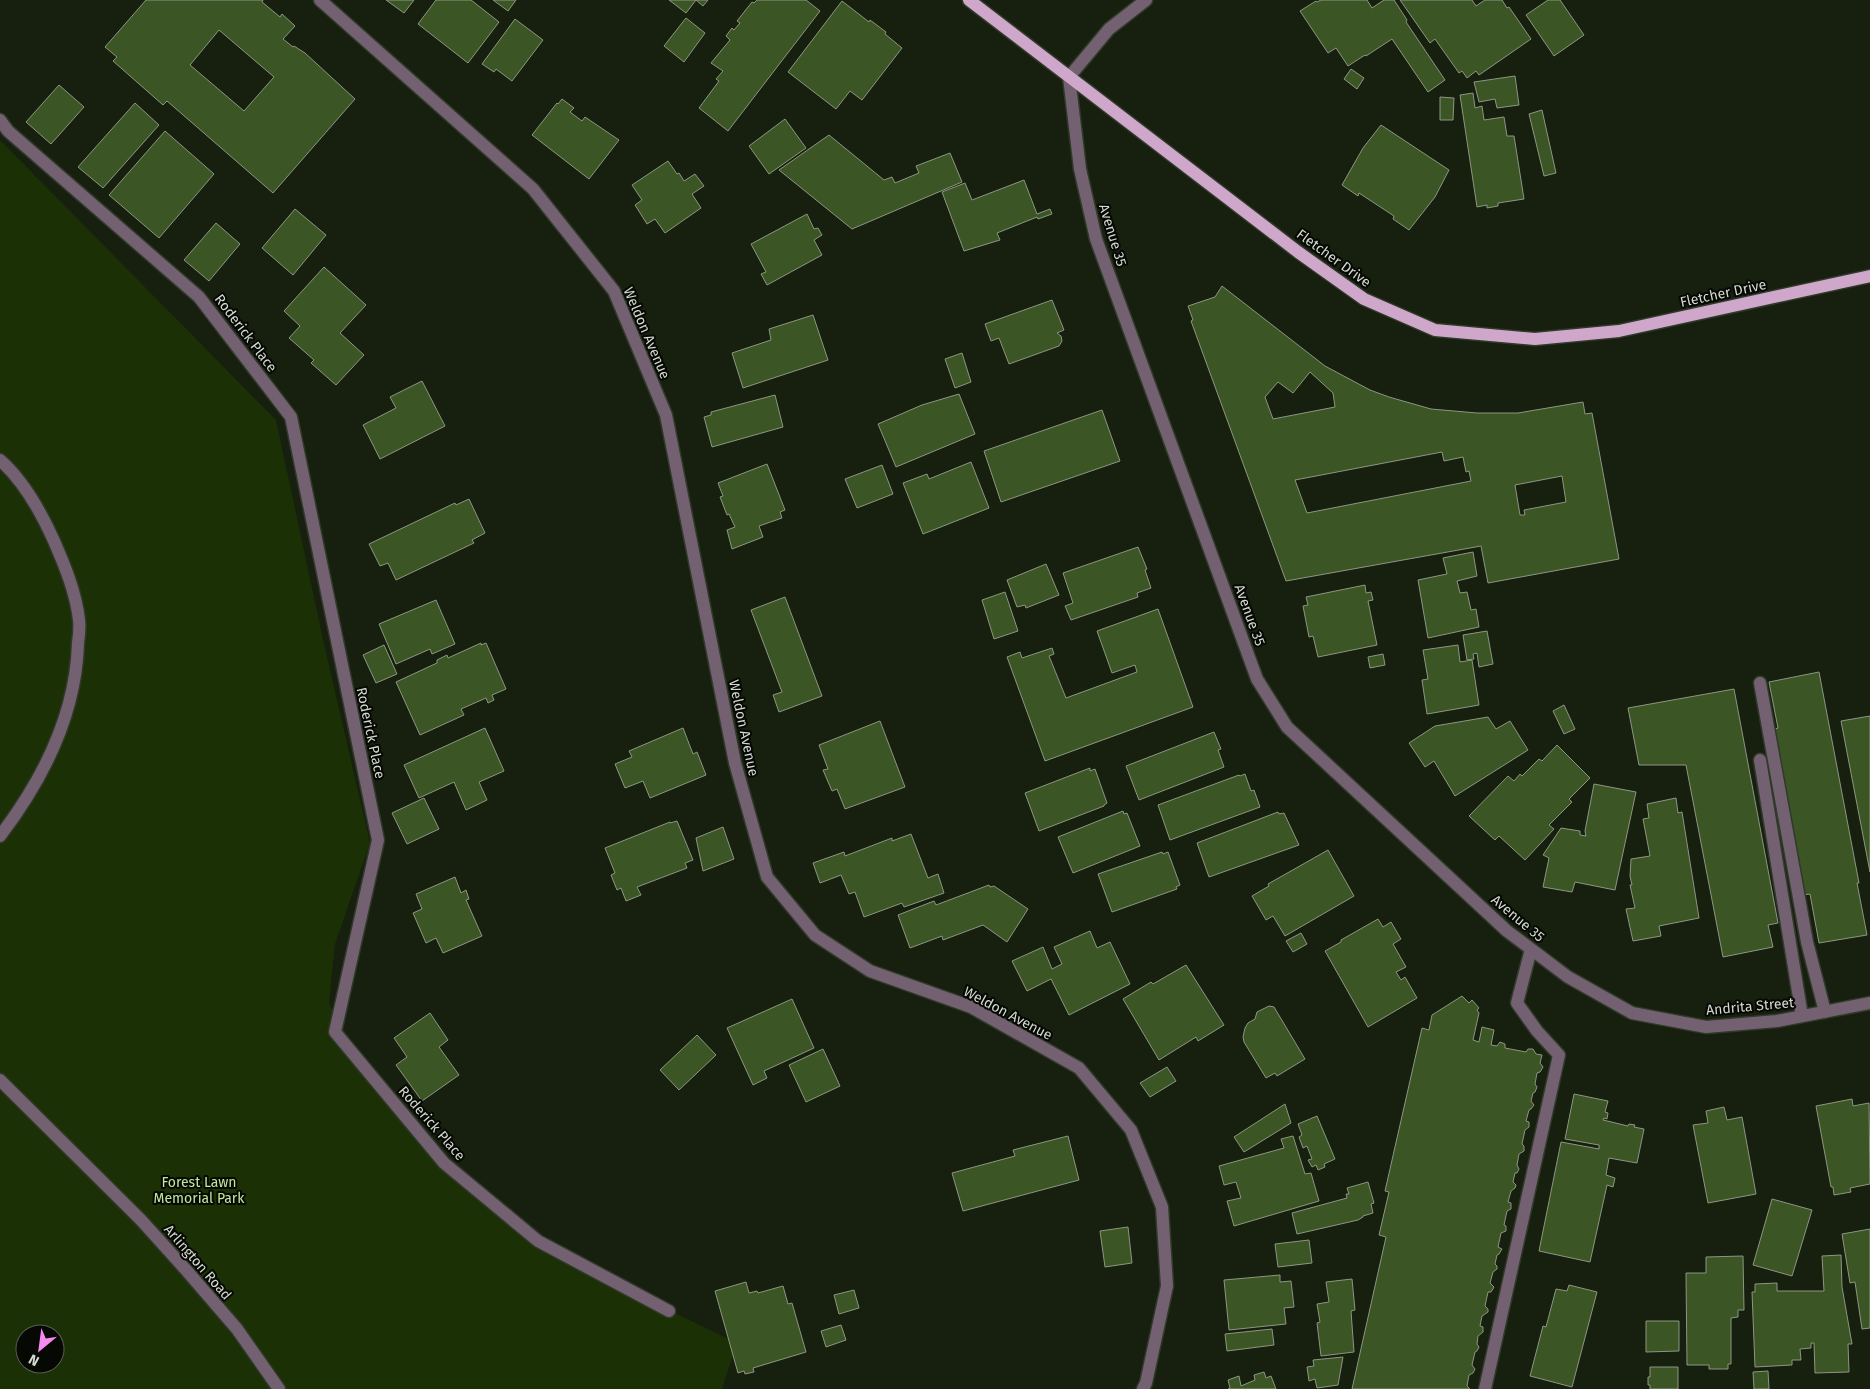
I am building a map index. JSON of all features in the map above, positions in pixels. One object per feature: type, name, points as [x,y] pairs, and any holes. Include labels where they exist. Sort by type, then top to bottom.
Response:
[{"type":"main road","name":"Fletcher Drive","points":[[969,0],[1298,252],[1364,299],[1435,330],[1535,339],[1619,331],[1870,276]]},
{"type":"street","name":"Weldon Avenue","points":[[320,0],[533,189],[614,291],[666,415],[735,764],[767,878],[815,935],[870,971],[971,1007],[1079,1068],[1130,1130],[1162,1207],[1167,1286],[1146,1383],[1143,1389]]},
{"type":"street","points":[[1069,78],[1109,29],[1146,0]]},
{"type":"street","name":"Avenue 35","points":[[1069,78],[1080,169],[1096,239],[1256,679],[1287,727],[1507,931],[1568,977],[1632,1013]]},
{"type":"street","name":"Roderick Place","points":[[0,120],[8,131],[199,297],[291,417],[378,840],[335,1032],[444,1163],[538,1242],[670,1311]]},
{"type":"street","points":[[0,460],[26,490],[44,519],[72,589],[79,621],[78,664],[65,719],[45,766],[11,822],[0,836]]},
{"type":"street","points":[[1760,683],[1807,942],[1825,1012]]},
{"type":"street","points":[[1760,760],[1802,1016]]},
{"type":"street","points":[[1485,1389],[1559,1055],[1517,1003],[1531,949]]},
{"type":"street","name":"Andrita Street","points":[[1632,1013],[1706,1027],[1777,1021],[1870,1003]]},
{"type":"street","name":"Arlington Road","points":[[0,1080],[141,1220],[237,1329],[279,1389]]},
{"type":"green space","name":"Forest Lawn Memorial Park","points":[[0,140],[276,420],[324,644],[370,843],[335,944],[329,1003],[370,1086],[432,1156],[583,1269],[737,1343],[722,1389],[0,1389]]},
{"type":"building","points":[[146,0],[263,0],[262,2],[280,17],[282,14],[295,26],[283,39],[305,53],[355,99],[273,193],[167,101],[163,105],[113,61],[117,57],[105,47]],"holes":[[[219,30],[274,77],[244,111],[190,65]]]},
{"type":"building","points":[[386,0],[414,0],[404,13]]},
{"type":"building","points":[[436,0],[471,0],[499,22],[468,63],[418,24]]},
{"type":"building","points":[[493,0],[516,0],[508,11]]},
{"type":"building","points":[[669,0],[696,0],[686,13]]},
{"type":"building","points":[[696,0],[708,0],[703,6]]},
{"type":"building","points":[[757,0],[806,0],[820,11],[728,131],[699,108],[719,81],[716,79],[723,71],[711,63],[730,40],[726,36],[732,28],[734,30],[740,23],[737,21],[752,2],[754,3]]},
{"type":"building","points":[[1321,0],[1367,0],[1372,8],[1384,0],[1394,0],[1407,20],[1406,22],[1445,80],[1428,92],[1392,39],[1348,66],[1336,48],[1328,53],[1300,11]]},
{"type":"building","points":[[1400,0],[1472,0],[1476,6],[1485,0],[1502,0],[1531,39],[1479,75],[1476,71],[1467,78],[1462,71],[1459,73],[1435,39],[1430,43]]},
{"type":"building","points":[[1548,0],[1560,0],[1584,35],[1554,56],[1526,15]]},
{"type":"building","points":[[842,1],[869,22],[870,20],[886,32],[885,34],[902,48],[862,100],[850,91],[836,109],[788,72]]},
{"type":"building","points":[[686,18],[705,33],[684,62],[664,46]]},
{"type":"building","points":[[515,19],[543,40],[512,81],[496,69],[494,72],[482,64]]},
{"type":"building","points":[[1351,69],[1364,78],[1357,89],[1344,79]]},
{"type":"building","points":[[1515,76],[1519,105],[1497,108],[1495,99],[1479,102],[1474,82]]},
{"type":"building","points":[[59,85],[84,107],[51,144],[26,122]]},
{"type":"building","points":[[1473,93],[1475,108],[1482,106],[1484,120],[1504,117],[1507,136],[1514,136],[1524,199],[1498,203],[1498,206],[1487,208],[1487,205],[1477,207],[1460,95]]},
{"type":"building","points":[[1440,97],[1454,98],[1453,120],[1440,120]]},
{"type":"building","points":[[562,99],[574,108],[570,112],[582,121],[585,117],[619,140],[589,179],[532,135]]},
{"type":"building","points":[[135,103],[159,125],[103,188],[78,167]]},
{"type":"building","points":[[1542,110],[1556,173],[1544,176],[1529,114]]},
{"type":"building","points":[[785,119],[806,148],[769,174],[749,146]]},
{"type":"building","points":[[1381,125],[1449,170],[1435,197],[1409,230],[1393,219],[1394,216],[1359,193],[1358,196],[1342,185],[1363,148]]},
{"type":"building","points":[[165,131],[214,174],[159,238],[109,195]]},
{"type":"building","points":[[829,135],[884,180],[892,177],[895,183],[919,173],[916,166],[950,153],[962,182],[852,229],[779,170]]},
{"type":"building","points":[[668,161],[684,181],[695,174],[704,186],[692,194],[701,208],[665,233],[655,219],[647,224],[635,205],[642,200],[632,185]]},
{"type":"building","points":[[1024,180],[1037,214],[1050,209],[1052,214],[1038,219],[1037,217],[997,233],[1000,240],[964,251],[942,192],[965,183],[972,200]]},
{"type":"building","points":[[295,209],[326,235],[293,275],[262,248]]},
{"type":"building","points":[[807,214],[814,229],[818,228],[822,235],[814,240],[822,255],[767,285],[761,274],[766,272],[751,244]]},
{"type":"building","points":[[216,223],[240,244],[209,281],[184,260]]},
{"type":"building","points":[[324,267],[366,305],[340,333],[364,355],[336,385],[311,363],[314,360],[289,338],[300,326],[284,311]]},
{"type":"building","points":[[1222,286],[1325,366],[1370,390],[1431,409],[1477,413],[1518,413],[1583,402],[1585,414],[1592,413],[1619,559],[1488,583],[1481,546],[1286,581],[1191,321],[1193,320],[1188,306],[1215,297]],"holes":[[[1310,372],[1333,393],[1335,407],[1273,419],[1265,397],[1278,382],[1293,393]],[[1442,452],[1444,461],[1463,457],[1466,472],[1469,471],[1471,481],[1307,513],[1295,480]],[[1562,476],[1566,502],[1524,510],[1525,515],[1520,515],[1515,485]]]},
{"type":"building","points":[[1052,300],[1064,330],[1057,333],[1061,336],[1062,341],[1059,346],[1009,364],[999,338],[991,341],[985,324]]},
{"type":"building","points":[[813,315],[828,360],[743,388],[732,353],[771,340],[769,329]]},
{"type":"building","points":[[962,353],[971,382],[955,388],[945,359]]},
{"type":"building","points":[[422,381],[445,426],[380,459],[363,425],[396,408],[390,397]]},
{"type":"building","points":[[959,394],[975,434],[896,467],[878,424],[922,405]]},
{"type":"building","points":[[775,395],[783,427],[712,447],[704,417],[711,415],[711,412]]},
{"type":"building","points":[[1102,410],[1120,461],[1001,502],[984,451]]},
{"type":"building","points":[[971,462],[989,508],[923,534],[903,483],[927,474],[929,479]]},
{"type":"building","points":[[767,464],[785,510],[780,512],[782,518],[759,526],[763,537],[732,549],[727,530],[735,527],[729,514],[727,515],[720,497],[723,496],[718,483]]},
{"type":"building","points":[[882,465],[893,494],[857,508],[845,479]]},
{"type":"building","points":[[469,499],[485,533],[472,540],[474,543],[396,580],[388,563],[380,566],[369,544],[455,503],[456,505]]},
{"type":"building","points":[[1138,547],[1147,569],[1145,570],[1151,588],[1137,593],[1138,597],[1071,620],[1065,606],[1073,603],[1063,573]]},
{"type":"building","points":[[1473,552],[1477,576],[1457,581],[1460,593],[1467,592],[1471,610],[1476,609],[1479,627],[1428,638],[1418,580],[1447,574],[1443,558]]},
{"type":"building","points":[[1046,564],[1059,595],[1026,608],[1025,605],[1017,607],[1007,580]]},
{"type":"building","points":[[1365,585],[1366,593],[1371,592],[1373,600],[1368,601],[1377,645],[1318,657],[1313,636],[1309,637],[1303,606],[1308,605],[1306,597]]},
{"type":"building","points":[[1005,592],[1018,631],[994,639],[982,600]]},
{"type":"building","points":[[785,597],[822,696],[779,712],[773,695],[782,692],[751,610]]},
{"type":"building","points":[[436,600],[455,644],[432,654],[430,649],[396,664],[379,624]]},
{"type":"building","points":[[1158,609],[1193,707],[1045,761],[1007,657],[1020,652],[1022,658],[1052,648],[1054,654],[1049,656],[1066,698],[1137,672],[1135,665],[1112,673],[1097,631]]},
{"type":"building","points":[[1487,631],[1493,664],[1479,667],[1477,653],[1473,654],[1474,659],[1467,660],[1463,635]]},
{"type":"building","points":[[481,643],[481,645],[486,643],[506,689],[492,695],[494,700],[488,703],[486,698],[461,709],[464,715],[420,735],[396,682],[437,663],[437,660],[447,655],[448,658]]},
{"type":"building","points":[[384,645],[397,674],[376,683],[363,655]]},
{"type":"building","points":[[1458,645],[1460,662],[1472,660],[1479,705],[1427,714],[1422,680],[1428,679],[1423,650]]},
{"type":"building","points":[[1383,654],[1385,665],[1370,668],[1368,657]]},
{"type":"building","points":[[1819,672],[1867,935],[1819,943],[1810,894],[1803,895],[1772,730],[1778,728],[1769,682]]},
{"type":"building","points":[[1734,689],[1778,923],[1768,925],[1773,947],[1723,957],[1686,765],[1639,765],[1628,708]]},
{"type":"building","points":[[1564,705],[1575,729],[1564,734],[1553,711]]},
{"type":"building","points":[[1870,716],[1870,872],[1841,721]]},
{"type":"building","points":[[1488,717],[1496,729],[1510,721],[1528,750],[1455,796],[1434,761],[1425,767],[1409,743],[1435,726]]},
{"type":"building","points":[[880,721],[905,787],[845,809],[837,789],[832,791],[823,770],[828,769],[819,745]]},
{"type":"building","points":[[485,728],[504,771],[479,782],[487,800],[466,810],[454,782],[419,798],[404,765]]},
{"type":"building","points":[[683,728],[693,754],[697,752],[706,775],[650,798],[643,781],[625,788],[615,764],[632,757],[629,751]]},
{"type":"building","points":[[1214,732],[1221,749],[1218,750],[1224,767],[1139,800],[1126,766]]},
{"type":"building","points":[[1557,745],[1590,778],[1569,799],[1572,802],[1549,825],[1554,829],[1525,860],[1499,836],[1495,840],[1469,816],[1508,776],[1514,781],[1520,774],[1522,776],[1539,759],[1542,761]]},
{"type":"building","points":[[1090,768],[1090,771],[1095,769],[1107,803],[1104,806],[1039,831],[1025,793]]},
{"type":"building","points":[[1245,774],[1251,791],[1254,790],[1260,807],[1170,840],[1158,805]]},
{"type":"building","points":[[1594,784],[1636,792],[1615,890],[1575,882],[1572,892],[1543,887],[1549,858],[1543,855],[1561,828],[1580,831],[1580,835],[1586,836],[1585,831]]},
{"type":"building","points":[[424,798],[439,829],[407,844],[392,813]]},
{"type":"building","points":[[1676,798],[1678,813],[1682,812],[1699,918],[1659,926],[1661,936],[1633,941],[1626,909],[1635,908],[1630,885],[1632,885],[1630,876],[1631,859],[1650,856],[1643,819],[1649,818],[1647,804]]},
{"type":"building","points":[[1123,811],[1124,814],[1127,813],[1140,846],[1073,873],[1058,837]]},
{"type":"building","points":[[1278,812],[1279,814],[1284,813],[1299,845],[1209,877],[1197,843]]},
{"type":"building","points":[[677,821],[693,860],[685,863],[687,868],[637,887],[641,895],[626,901],[621,888],[617,890],[611,875],[615,873],[605,848],[670,822]]},
{"type":"building","points":[[723,827],[734,859],[703,871],[696,838]]},
{"type":"building","points":[[911,834],[928,878],[938,874],[944,893],[904,907],[902,903],[864,917],[855,892],[849,894],[841,875],[820,883],[813,863],[844,852],[845,856],[892,838],[892,841]]},
{"type":"building","points":[[1328,850],[1354,896],[1285,936],[1273,916],[1266,920],[1252,896],[1269,886],[1268,884]]},
{"type":"building","points":[[1162,852],[1163,854],[1168,852],[1180,885],[1176,887],[1177,889],[1112,912],[1098,874]]},
{"type":"building","points":[[455,877],[461,893],[466,890],[469,899],[466,900],[482,936],[443,953],[436,938],[426,943],[413,913],[422,909],[416,894]]},
{"type":"building","points":[[989,885],[990,887],[994,886],[1028,909],[1007,942],[983,925],[943,940],[942,936],[910,948],[898,915],[934,901],[936,905]]},
{"type":"building","points":[[1378,919],[1383,927],[1391,922],[1401,939],[1393,944],[1406,967],[1396,972],[1401,980],[1405,977],[1417,998],[1368,1027],[1325,951]]},
{"type":"building","points":[[1090,931],[1097,948],[1110,942],[1130,984],[1069,1015],[1051,979],[1027,991],[1012,961],[1043,947],[1052,969],[1062,964],[1054,947]]},
{"type":"building","points":[[1301,933],[1307,944],[1293,952],[1286,941]]},
{"type":"building","points":[[1186,965],[1224,1025],[1198,1041],[1196,1037],[1159,1060],[1123,999],[1151,982],[1153,984]]},
{"type":"building","points":[[1462,996],[1469,1003],[1472,1000],[1479,1008],[1477,1010],[1479,1013],[1473,1040],[1479,1042],[1482,1027],[1494,1030],[1491,1045],[1497,1046],[1500,1042],[1505,1044],[1505,1048],[1526,1052],[1528,1049],[1533,1049],[1536,1054],[1542,1055],[1540,1063],[1543,1067],[1537,1073],[1535,1084],[1537,1087],[1531,1101],[1534,1105],[1529,1110],[1526,1121],[1529,1122],[1529,1127],[1525,1130],[1522,1144],[1524,1151],[1519,1154],[1517,1165],[1519,1169],[1515,1173],[1513,1182],[1516,1185],[1511,1191],[1508,1202],[1511,1203],[1511,1209],[1507,1211],[1504,1225],[1506,1226],[1506,1231],[1501,1233],[1498,1247],[1502,1249],[1497,1255],[1495,1264],[1497,1269],[1493,1272],[1490,1283],[1494,1287],[1491,1292],[1488,1292],[1485,1306],[1488,1312],[1482,1316],[1480,1326],[1483,1327],[1483,1332],[1478,1336],[1477,1344],[1479,1347],[1475,1352],[1472,1365],[1475,1369],[1469,1375],[1467,1386],[1470,1389],[1352,1389],[1386,1237],[1379,1235],[1389,1192],[1385,1191],[1422,1028],[1429,1030],[1432,1015]]},
{"type":"building","points":[[792,999],[814,1048],[764,1071],[767,1078],[753,1085],[727,1028]]},
{"type":"building","points":[[1269,1006],[1274,1007],[1305,1059],[1277,1076],[1275,1073],[1266,1078],[1244,1042],[1243,1037],[1245,1028],[1248,1023],[1255,1019],[1257,1012]]},
{"type":"building","points":[[430,1013],[448,1040],[439,1047],[459,1075],[422,1101],[396,1065],[407,1057],[394,1038]]},
{"type":"building","points":[[697,1035],[716,1055],[679,1090],[660,1070]]},
{"type":"building","points":[[823,1049],[840,1086],[806,1102],[789,1065]]},
{"type":"building","points":[[1167,1067],[1176,1081],[1150,1097],[1140,1083]]},
{"type":"building","points":[[1574,1094],[1608,1101],[1605,1112],[1608,1113],[1607,1119],[1604,1118],[1603,1120],[1628,1126],[1629,1124],[1635,1125],[1634,1127],[1644,1129],[1637,1163],[1609,1158],[1606,1175],[1615,1178],[1613,1187],[1607,1185],[1590,1262],[1539,1251],[1561,1142],[1599,1149],[1599,1145],[1565,1139]]},
{"type":"building","points":[[1852,1099],[1853,1106],[1869,1103],[1870,1184],[1850,1188],[1851,1192],[1834,1195],[1816,1106]]},
{"type":"building","points":[[1285,1104],[1291,1123],[1244,1152],[1234,1137]]},
{"type":"building","points":[[1724,1107],[1727,1120],[1742,1117],[1756,1194],[1708,1203],[1693,1125],[1708,1123],[1706,1111]]},
{"type":"building","points":[[1317,1116],[1335,1159],[1324,1164],[1325,1167],[1318,1170],[1316,1165],[1312,1167],[1308,1160],[1312,1159],[1307,1146],[1303,1148],[1299,1137],[1302,1135],[1298,1124]]},
{"type":"building","points":[[1068,1136],[1079,1180],[963,1211],[952,1173],[1015,1156],[1013,1150]]},
{"type":"building","points":[[1293,1136],[1305,1174],[1311,1173],[1319,1201],[1234,1226],[1227,1201],[1241,1198],[1236,1182],[1224,1185],[1219,1166],[1284,1148],[1281,1139]]},
{"type":"building","points":[[1368,1182],[1374,1203],[1371,1204],[1373,1213],[1363,1216],[1358,1220],[1297,1234],[1292,1213],[1347,1198],[1346,1194],[1349,1194],[1347,1188]]},
{"type":"building","points":[[1772,1199],[1812,1210],[1792,1276],[1753,1265]]},
{"type":"building","points":[[1128,1227],[1132,1263],[1105,1267],[1100,1231]]},
{"type":"building","points":[[1870,1229],[1870,1328],[1862,1329],[1855,1282],[1850,1283],[1842,1234]]},
{"type":"building","points":[[1309,1240],[1312,1263],[1278,1267],[1275,1244]]},
{"type":"building","points":[[1841,1255],[1842,1287],[1852,1344],[1848,1344],[1849,1372],[1815,1373],[1814,1343],[1811,1343],[1811,1348],[1800,1349],[1801,1360],[1792,1360],[1792,1365],[1755,1367],[1752,1292],[1755,1292],[1755,1284],[1777,1283],[1777,1291],[1824,1291],[1822,1256]]},
{"type":"building","points":[[1743,1256],[1744,1310],[1738,1310],[1738,1317],[1731,1318],[1731,1364],[1728,1364],[1728,1369],[1709,1369],[1709,1365],[1687,1365],[1686,1273],[1706,1273],[1706,1257]]},
{"type":"building","points":[[1280,1275],[1280,1282],[1291,1281],[1294,1307],[1284,1308],[1286,1324],[1229,1330],[1224,1280]]},
{"type":"building","points":[[1352,1279],[1355,1310],[1351,1311],[1354,1352],[1321,1356],[1317,1323],[1320,1322],[1317,1304],[1329,1302],[1326,1282]]},
{"type":"building","points":[[746,1282],[749,1293],[757,1291],[758,1293],[783,1286],[788,1304],[792,1303],[806,1352],[753,1368],[754,1372],[745,1374],[744,1371],[738,1373],[715,1291]]},
{"type":"building","points":[[1569,1285],[1597,1292],[1572,1387],[1530,1376],[1543,1326],[1546,1327],[1556,1289],[1567,1291]]},
{"type":"building","points":[[854,1290],[859,1308],[839,1314],[834,1295]]},
{"type":"building","points":[[1646,1321],[1679,1321],[1679,1351],[1646,1352]]},
{"type":"building","points":[[841,1325],[846,1340],[826,1347],[821,1331]]},
{"type":"building","points":[[1272,1329],[1274,1345],[1227,1351],[1225,1334]]},
{"type":"building","points":[[1343,1357],[1338,1385],[1317,1388],[1315,1379],[1309,1381],[1307,1367],[1314,1366],[1313,1360]]},
{"type":"building","points":[[1650,1367],[1678,1367],[1678,1389],[1650,1389],[1648,1377],[1650,1377]]},
{"type":"building","points":[[1768,1371],[1769,1389],[1754,1389],[1753,1372]]},
{"type":"building","points":[[1264,1372],[1266,1378],[1271,1376],[1276,1389],[1228,1389],[1230,1388],[1228,1380],[1239,1376],[1241,1386],[1255,1380],[1254,1375]]}]
